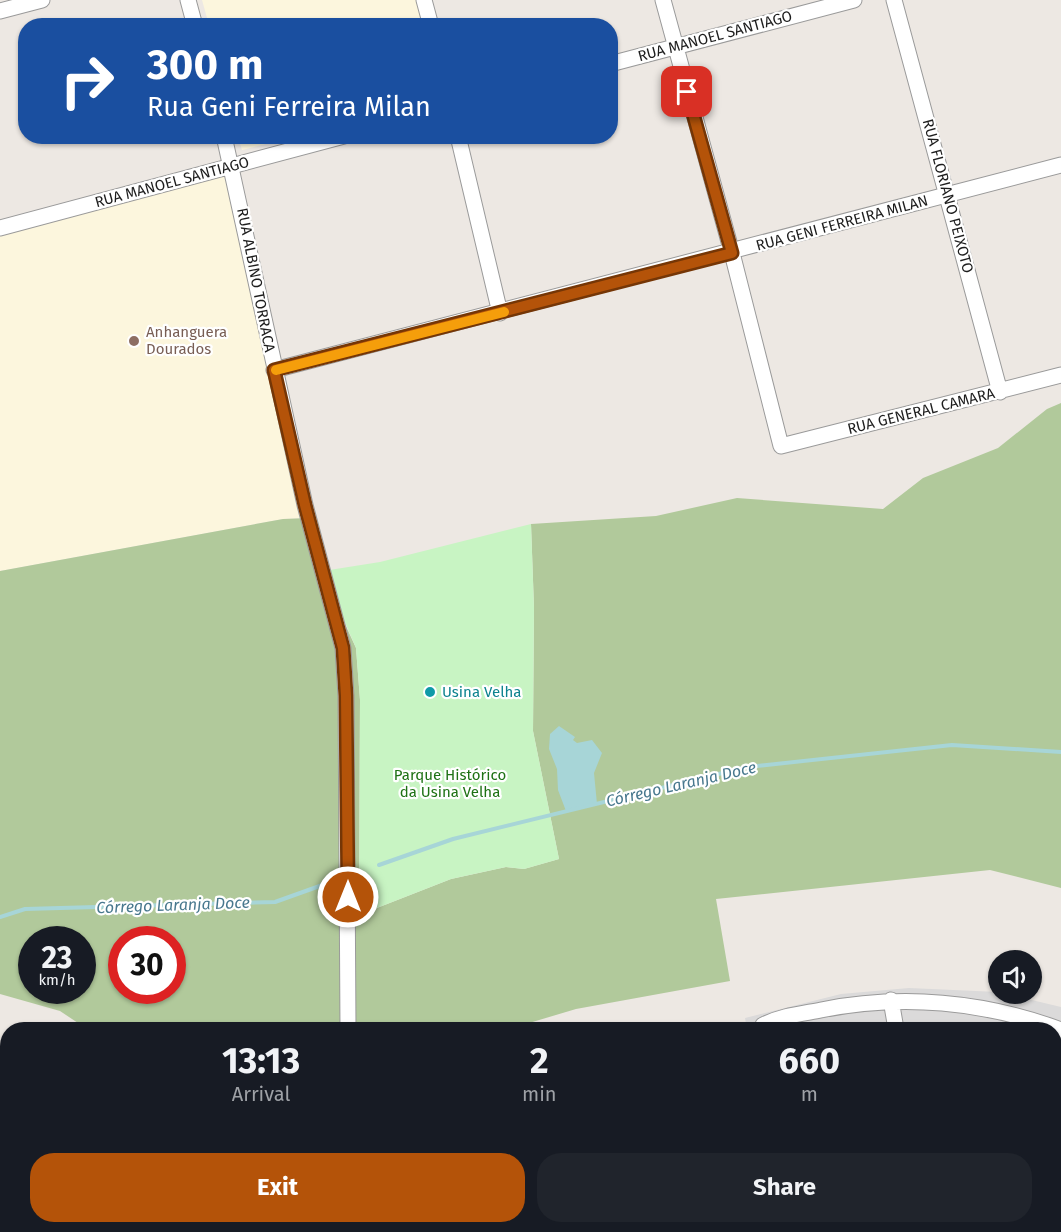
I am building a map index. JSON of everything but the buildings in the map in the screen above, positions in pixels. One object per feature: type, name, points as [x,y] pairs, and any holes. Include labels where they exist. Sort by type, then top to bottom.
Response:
[{"type":"street","points":[[0,11],[42,0]]},
{"type":"street","points":[[188,0],[193,18]]},
{"type":"street","points":[[424,0],[428,18]]},
{"type":"street","points":[[663,0],[732,253]]},
{"type":"street","name":"RUA MANOEL SANTIAGO","points":[[618,62],[854,0]]},
{"type":"street","name":"RUA FLORIANO PEIXOTO","points":[[894,0],[949,194],[1000,392]]},
{"type":"street","name":"RUA ALBINO TORRACA","points":[[226,144],[305,505],[343,648],[346,696],[348,1022]]},
{"type":"street","name":"RUA MANOEL SANTIAGO","points":[[0,228],[314,144]]},
{"type":"street","points":[[460,144],[500,313]]},
{"type":"street","name":"RUA GENI FERREIRA MILAN","points":[[274,370],[732,253],[1061,165]]},
{"type":"street","name":"RUA GENERAL CAMARA","points":[[732,253],[781,446],[1061,375]]},
{"type":"street","points":[[771,1022],[778,1018],[848,1005],[891,1000],[959,1004],[1026,1022]]},
{"type":"street","points":[[891,1000],[895,1022]]},
{"type":"shaded area","points":[[202,0],[417,0],[422,18],[207,18]]},
{"type":"shaded area","points":[[240,144],[266,144],[242,150]]},
{"type":"shaded area","name":"Anhanguera Dourados","points":[[232,170],[309,518],[283,519],[0,571],[0,232]]},
{"type":"shaded area","points":[[909,988],[988,992],[988,1004],[1042,1002],[1061,1007],[1061,1022],[746,1022],[745,1018],[841,994]]},
{"type":"green space","points":[[1061,403],[1061,888],[990,870],[716,899],[730,981],[576,1009],[532,1022],[76,1022],[60,1011],[35,1004],[96,1004],[96,926],[18,926],[18,999],[0,994],[0,571],[283,519],[309,518],[327,585],[356,648],[360,700],[359,915],[451,879],[506,867],[524,869],[559,859],[533,731],[534,608],[531,524],[656,516],[737,498],[883,509],[923,478],[998,448],[1047,409]]},
{"type":"green space","name":"Parque Histórico da Usina Velha","points":[[531,524],[534,608],[533,731],[559,859],[524,869],[506,867],[451,879],[359,915],[360,700],[356,648],[323,571],[380,562]]},
{"type":"water","points":[[559,726],[575,737],[573,740],[577,743],[592,740],[602,753],[594,773],[597,804],[566,811],[558,790],[557,769],[549,749],[550,734]]},
{"type":"waterway","name":"Córrego Laranja Doce","points":[[379,865],[453,839],[747,767],[952,745],[1061,752]]},
{"type":"waterway","name":"Córrego Laranja Doce","points":[[0,917],[25,909],[275,902],[342,878]]},
{"type":"slow traffic","points":[[276,370],[504,312]]},
{"type":"place","name":"Anhanguera Dourados","points":[[134,341]]},
{"type":"place","name":"Usina Velha","points":[[430,692]]},
{"type":"route","points":[[348,897],[346,696],[343,648],[305,505],[274,370],[732,253],[687,92]]}]
